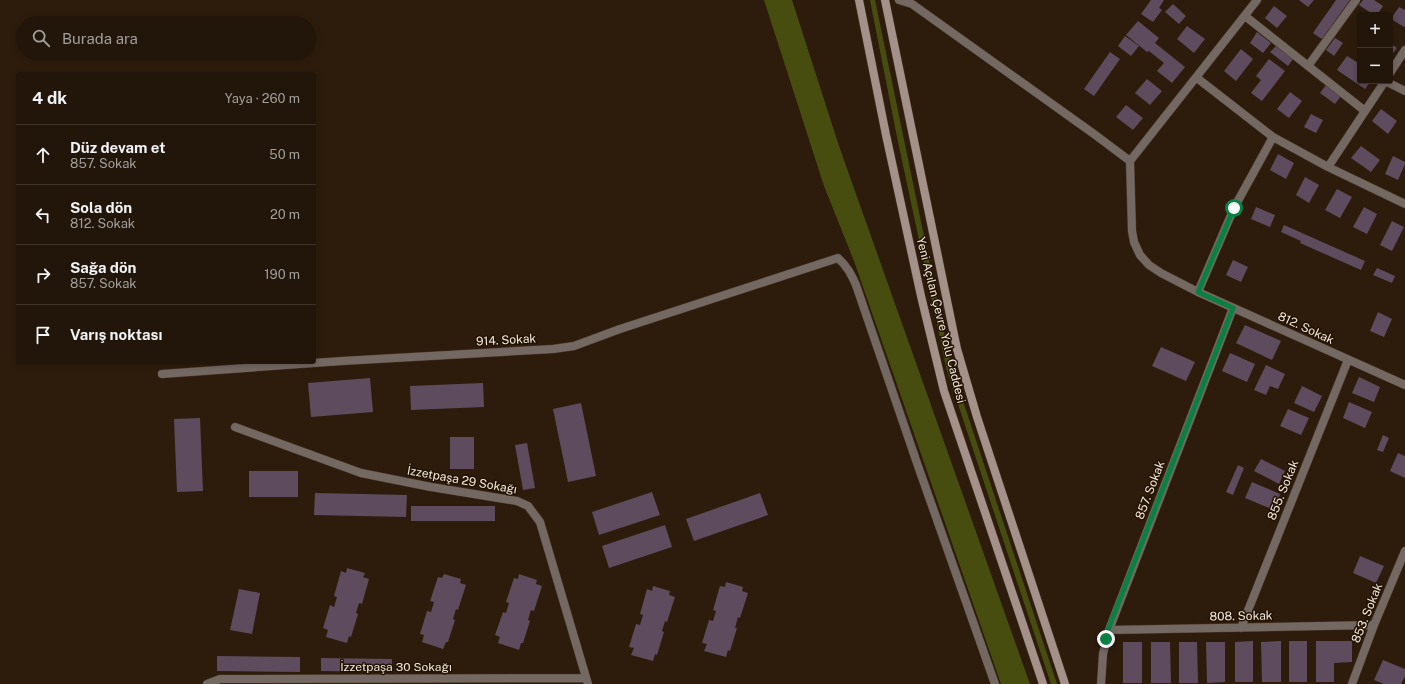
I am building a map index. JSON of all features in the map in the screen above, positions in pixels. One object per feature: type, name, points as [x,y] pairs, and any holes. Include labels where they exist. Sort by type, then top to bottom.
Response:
[{"type":"main road","name":"Yeni Açılan Çevre Yolu Caddesi","points":[[859,0],[886,135],[942,384],[1043,684]]},
{"type":"main road","name":"Yeni Açılan Çevre Yolu Caddesi","points":[[885,0],[957,349],[977,417],[1065,684]]},
{"type":"street","points":[[899,0],[912,4],[1088,129],[1130,161],[1257,0]]},
{"type":"street","points":[[1308,66],[1356,0]]},
{"type":"street","points":[[1245,16],[1365,111]]},
{"type":"street","points":[[1393,68],[1405,50]]},
{"type":"street","points":[[1196,78],[1273,137],[1328,167],[1405,204]]},
{"type":"street","points":[[1328,167],[1383,84]]},
{"type":"street","points":[[1391,84],[1405,91]]},
{"type":"street","points":[[1198,292],[1234,208],[1273,137]]},
{"type":"street","name":"812. Sokak","points":[[1130,161],[1132,231],[1134,242],[1140,255],[1149,266],[1198,292],[1405,385]]},
{"type":"street","name":"914. Sokak","points":[[162,374],[553,349],[574,346],[620,329],[838,258],[850,272],[856,285],[918,466],[996,684]]},
{"type":"street","name":"857. Sokak","points":[[1101,684],[1103,654],[1108,630],[1233,308]]},
{"type":"street","name":"855. Sokak","points":[[1241,628],[1348,360]]},
{"type":"street","name":"İzzetpaşa 29 Sokağı","points":[[235,427],[361,472],[431,487],[517,501],[528,506],[540,522],[587,681]]},
{"type":"street","name":"853. Sokak","points":[[1352,684],[1374,625],[1405,551]]},
{"type":"street","name":"808. Sokak","points":[[1108,630],[1374,625]]},
{"type":"street","name":"İzzetpaşa 30 Sokağı","points":[[207,684],[220,679],[587,681]]},
{"type":"green space","points":[[764,0],[792,0],[839,146],[1030,684],[1001,684],[854,261],[824,186]]},
{"type":"green space","points":[[870,0],[875,0],[946,342],[954,374],[1057,684],[1051,684],[947,371],[897,137]]},
{"type":"building","points":[[1151,0],[1164,0],[1159,8],[1162,10],[1153,22],[1141,14]]},
{"type":"building","points":[[1299,0],[1314,0],[1308,7]]},
{"type":"building","points":[[1336,0],[1350,0],[1322,39],[1313,33]]},
{"type":"building","points":[[1363,0],[1374,0],[1383,6],[1379,12],[1370,12],[1359,5]]},
{"type":"building","points":[[1173,4],[1186,16],[1179,24],[1165,12]]},
{"type":"building","points":[[1274,6],[1287,16],[1277,28],[1265,18]]},
{"type":"building","points":[[1399,7],[1405,10],[1405,26],[1404,27],[1393,20],[1393,16]]},
{"type":"building","points":[[1138,21],[1159,38],[1155,43],[1185,67],[1172,83],[1157,71],[1164,63],[1149,51],[1147,52],[1126,35]]},
{"type":"building","points":[[1187,26],[1205,39],[1194,53],[1177,39]]},
{"type":"building","points":[[1257,32],[1271,43],[1263,53],[1250,43]]},
{"type":"building","points":[[1125,36],[1139,46],[1131,56],[1118,46]]},
{"type":"building","points":[[1335,38],[1343,43],[1334,56],[1326,50]]},
{"type":"building","points":[[1393,45],[1397,48],[1393,53]]},
{"type":"building","points":[[1276,46],[1293,59],[1288,66],[1270,52]]},
{"type":"building","points":[[1241,49],[1253,59],[1236,81],[1224,71]]},
{"type":"building","points":[[1110,52],[1120,59],[1094,96],[1084,89]]},
{"type":"building","points":[[1347,56],[1357,62],[1357,84],[1337,70]]},
{"type":"building","points":[[1269,59],[1285,71],[1262,101],[1251,93],[1261,80],[1256,76]]},
{"type":"building","points":[[1147,79],[1162,91],[1150,105],[1135,93]]},
{"type":"building","points":[[1358,84],[1369,84],[1365,89]]},
{"type":"building","points":[[1326,85],[1341,96],[1335,104],[1320,93]]},
{"type":"building","points":[[1290,92],[1302,101],[1289,118],[1277,109]]},
{"type":"building","points":[[1126,105],[1143,118],[1133,130],[1116,117]]},
{"type":"building","points":[[1381,109],[1397,121],[1388,134],[1372,121]]},
{"type":"building","points":[[1311,114],[1323,120],[1316,133],[1304,127]]},
{"type":"building","points":[[1361,146],[1380,160],[1371,172],[1351,158]]},
{"type":"building","points":[[1278,154],[1294,163],[1286,179],[1270,170]]},
{"type":"building","points":[[1393,156],[1405,162],[1398,180],[1385,174]]},
{"type":"building","points":[[1305,177],[1319,185],[1309,203],[1296,195]]},
{"type":"building","points":[[1337,189],[1352,197],[1340,218],[1325,210]]},
{"type":"building","points":[[1256,207],[1275,215],[1270,227],[1251,219]]},
{"type":"building","points":[[1364,207],[1377,214],[1367,234],[1353,227]]},
{"type":"building","points":[[1392,221],[1404,227],[1392,251],[1380,245]]},
{"type":"building","points":[[1284,225],[1365,261],[1361,270],[1300,243],[1301,241],[1281,232]]},
{"type":"building","points":[[1233,260],[1248,267],[1241,282],[1226,275]]},
{"type":"building","points":[[1377,268],[1395,276],[1392,283],[1373,275]]},
{"type":"building","points":[[1378,312],[1392,319],[1384,337],[1370,331]]},
{"type":"building","points":[[1245,325],[1281,341],[1272,360],[1236,343]]},
{"type":"building","points":[[1161,347],[1195,362],[1186,381],[1152,366]]},
{"type":"building","points":[[1230,353],[1255,364],[1247,382],[1222,371]]},
{"type":"building","points":[[1266,365],[1285,374],[1278,389],[1270,386],[1266,395],[1254,390]]},
{"type":"building","points":[[1359,377],[1380,387],[1374,402],[1352,393]]},
{"type":"building","points":[[370,378],[373,412],[311,417],[308,383]]},
{"type":"building","points":[[483,383],[484,407],[411,410],[410,386]]},
{"type":"building","points":[[1302,386],[1322,396],[1314,412],[1294,403]]},
{"type":"building","points":[[1349,402],[1372,412],[1365,428],[1343,418]]},
{"type":"building","points":[[581,403],[596,476],[568,482],[553,409]]},
{"type":"building","points":[[1288,409],[1309,418],[1301,435],[1280,426]]},
{"type":"building","points":[[200,418],[203,491],[177,492],[174,419]]},
{"type":"building","points":[[1383,435],[1389,438],[1383,452],[1377,450]]},
{"type":"building","points":[[450,437],[474,437],[474,469],[450,469]]},
{"type":"building","points":[[527,443],[535,488],[523,490],[515,445]]},
{"type":"building","points":[[1398,453],[1405,456],[1405,478],[1390,471]]},
{"type":"building","points":[[1261,459],[1285,471],[1279,484],[1254,471]]},
{"type":"building","points":[[1238,465],[1244,468],[1233,495],[1226,492]]},
{"type":"building","points":[[249,471],[298,471],[298,497],[249,497]]},
{"type":"building","points":[[1252,482],[1280,494],[1274,510],[1245,498]]},
{"type":"building","points":[[652,492],[660,515],[599,535],[592,512]]},
{"type":"building","points":[[315,493],[407,495],[406,517],[314,515]]},
{"type":"building","points":[[760,493],[768,515],[694,541],[686,519]]},
{"type":"building","points":[[411,506],[495,506],[495,521],[411,521]]},
{"type":"building","points":[[665,525],[672,547],[609,568],[602,546]]},
{"type":"building","points":[[1360,556],[1384,566],[1376,583],[1353,573]]},
{"type":"building","points":[[347,568],[365,573],[363,577],[369,579],[362,604],[359,603],[356,613],[358,614],[351,637],[349,636],[347,643],[326,637],[328,630],[323,628],[330,605],[334,607],[337,597],[334,596],[341,571],[346,573]]},
{"type":"building","points":[[444,574],[461,579],[460,583],[466,585],[458,610],[456,609],[453,619],[455,620],[448,642],[446,642],[443,649],[422,642],[424,635],[420,634],[427,611],[431,612],[434,602],[430,601],[438,577],[442,578]]},
{"type":"building","points":[[519,574],[537,580],[536,584],[542,586],[534,611],[531,610],[528,620],[530,621],[523,643],[521,643],[519,650],[498,643],[500,637],[495,635],[503,612],[506,613],[509,603],[506,602],[514,578],[518,579]]},
{"type":"building","points":[[726,582],[743,587],[742,591],[748,593],[740,618],[738,617],[735,628],[737,628],[730,651],[728,650],[726,657],[704,651],[707,644],[702,643],[709,620],[713,621],[716,611],[713,610],[720,586],[725,587]]},
{"type":"building","points":[[653,586],[670,591],[669,595],[675,597],[667,622],[665,621],[662,631],[664,632],[657,655],[655,654],[653,661],[631,655],[634,648],[629,647],[636,624],[640,625],[643,615],[640,614],[647,589],[652,591]]},
{"type":"building","points":[[239,589],[260,593],[252,634],[230,630]]},
{"type":"building","points":[[1253,641],[1253,682],[1235,682],[1235,642]]},
{"type":"building","points":[[1281,641],[1281,682],[1262,682],[1261,642]]},
{"type":"building","points":[[1289,641],[1307,641],[1307,682],[1289,682]]},
{"type":"building","points":[[1316,641],[1352,641],[1352,662],[1334,663],[1334,682],[1316,682]]},
{"type":"building","points":[[1123,642],[1142,642],[1142,683],[1123,683]]},
{"type":"building","points":[[1151,642],[1170,642],[1171,683],[1151,683]]},
{"type":"building","points":[[1179,642],[1197,642],[1198,683],[1179,683]]},
{"type":"building","points":[[1206,642],[1225,642],[1225,682],[1207,683]]},
{"type":"building","points":[[217,656],[300,657],[300,672],[217,671]]},
{"type":"building","points":[[321,658],[392,659],[392,672],[321,671]]},
{"type":"building","points":[[1383,660],[1405,669],[1405,676],[1401,684],[1384,684],[1374,680]]},
{"type":"route","points":[[1106,639],[1108,630],[1233,308],[1198,292],[1234,208]]}]
